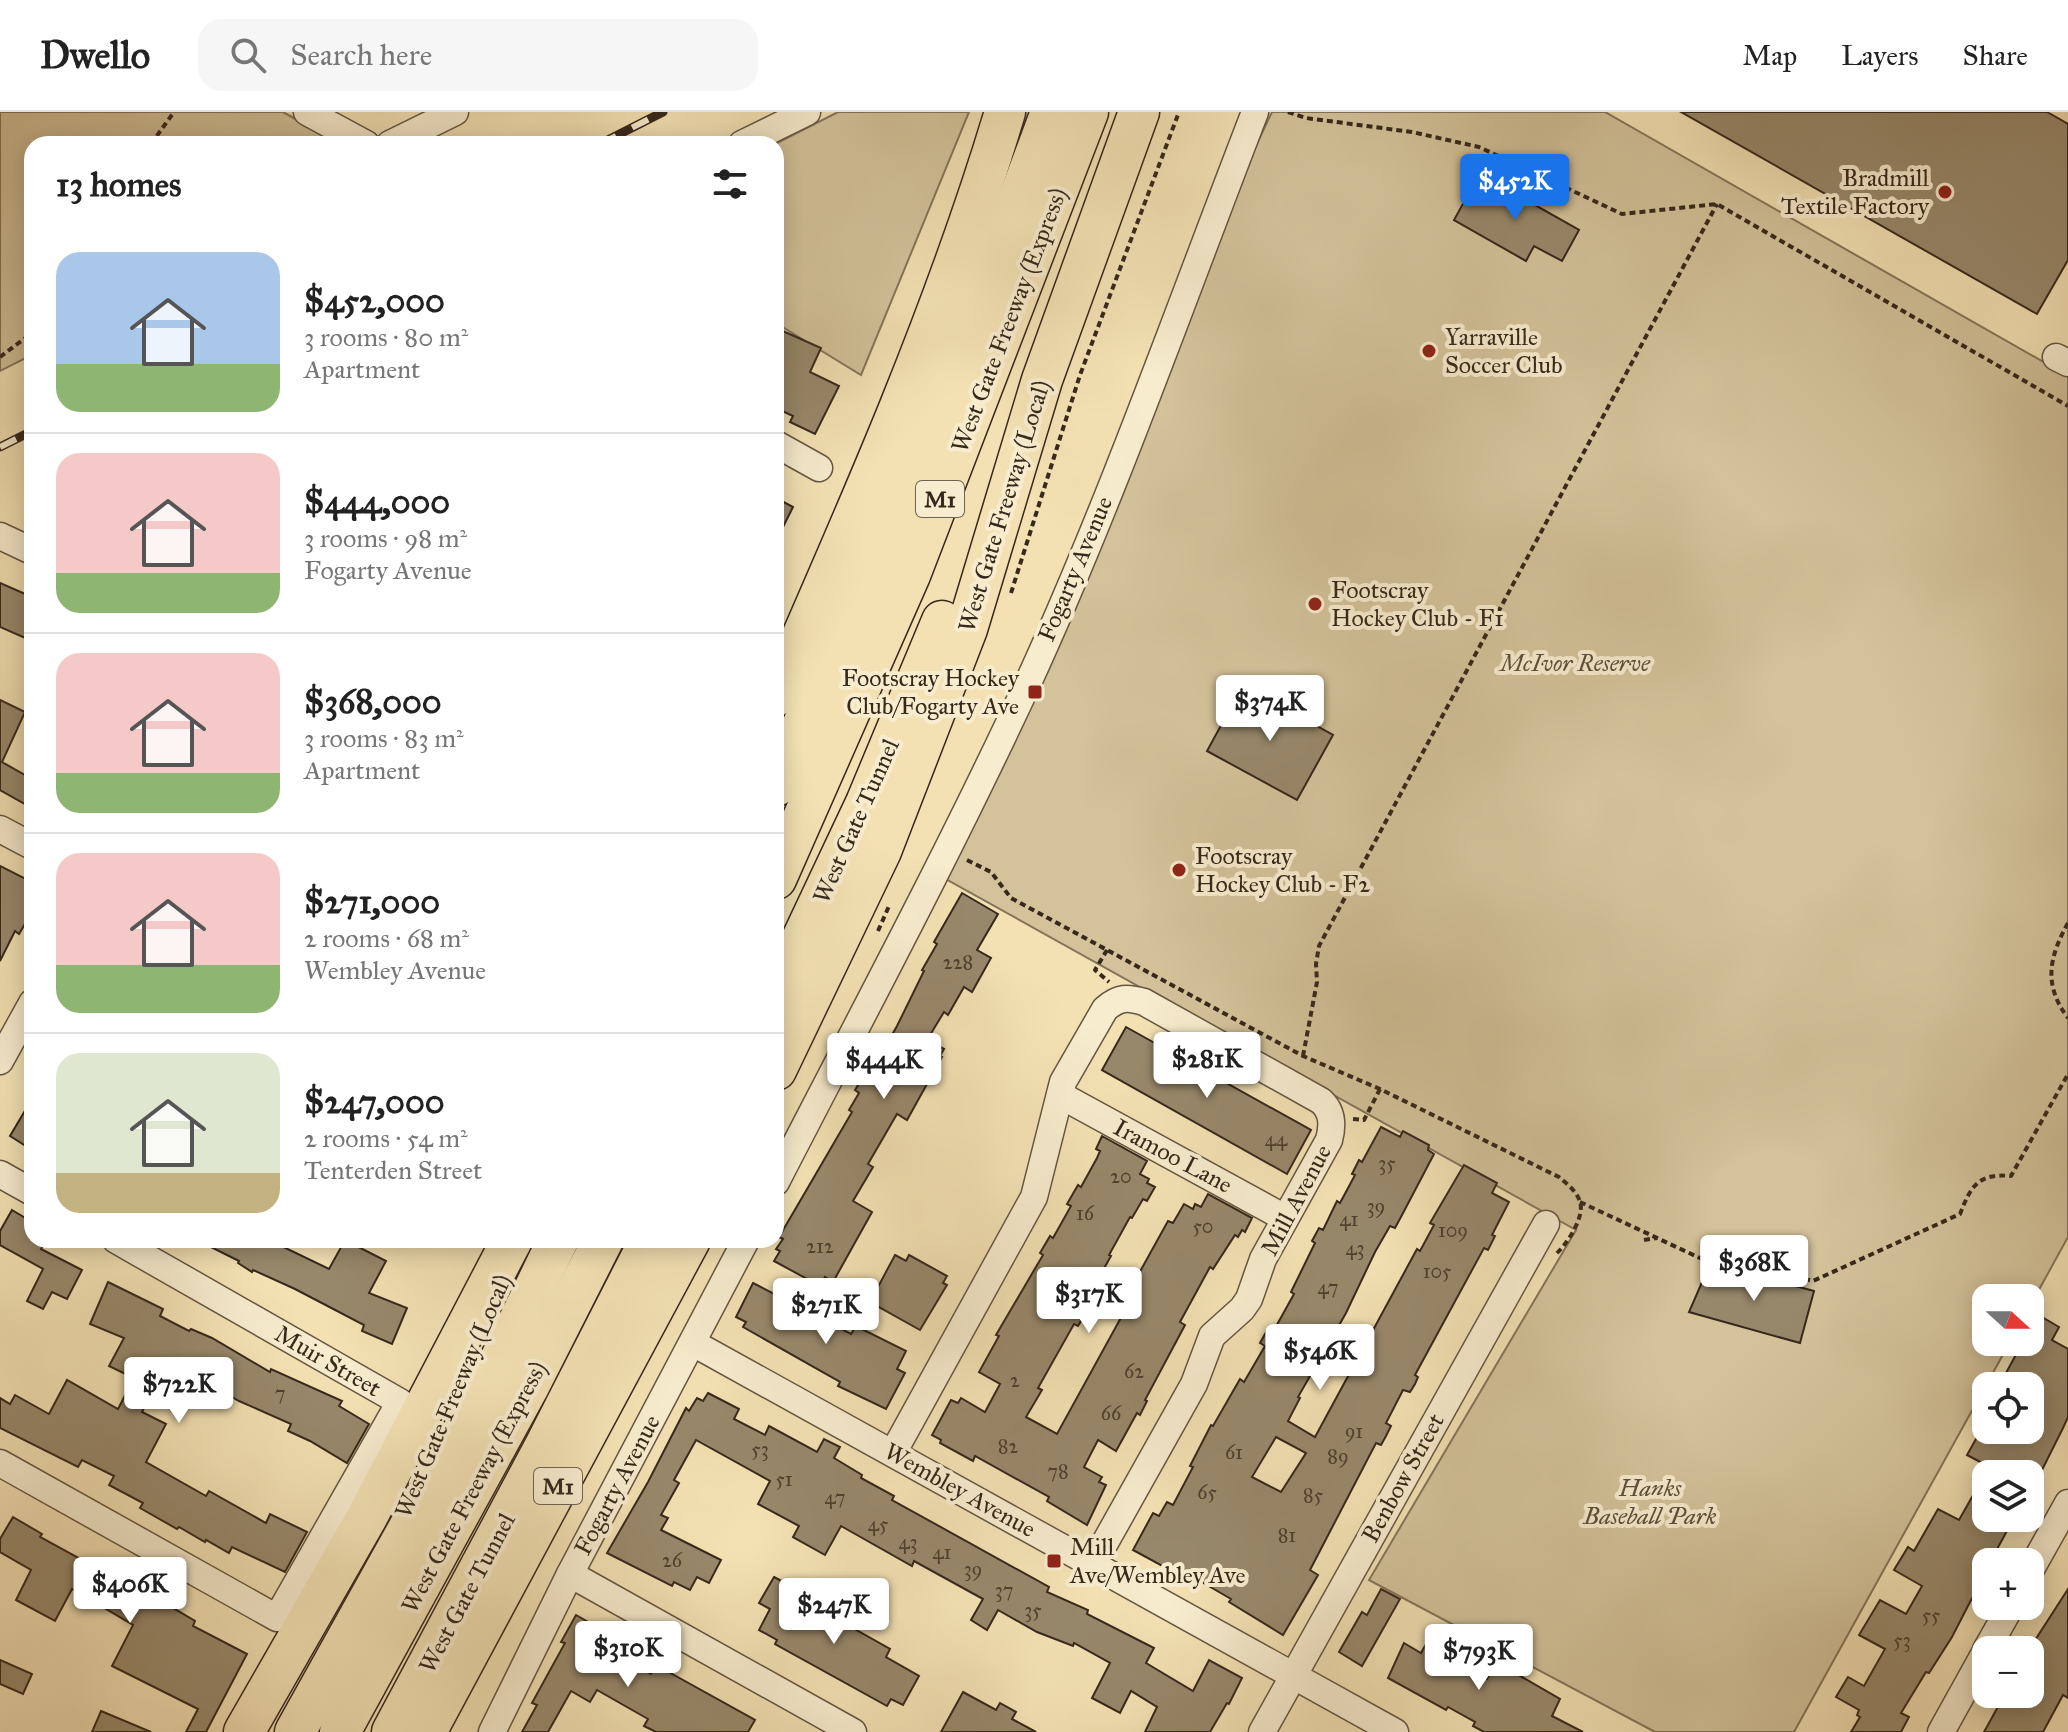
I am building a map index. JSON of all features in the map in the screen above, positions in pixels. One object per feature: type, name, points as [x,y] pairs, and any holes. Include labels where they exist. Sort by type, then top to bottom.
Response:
[{"type":"highway","points":[[784,678],[931,326],[983,183],[1005,112]]},
{"type":"highway","name":"West Gate Freeway (Express)","points":[[784,768],[959,359],[1051,112]]},
{"type":"highway","name":"West Gate Freeway (Express)","points":[[784,861],[910,575],[1088,112]]},
{"type":"highway","name":"West Gate Freeway (Local)","points":[[784,1053],[881,851],[962,644],[1042,380],[1139,112]]},
{"type":"highway","name":"West Gate Tunnel","points":[[784,977],[866,803],[1042,380]]},
{"type":"highway","points":[[244,1732],[367,1517],[508,1248]]},
{"type":"highway","name":"West Gate Freeway (Local)","points":[[371,1599],[421,1459],[517,1248]]},
{"type":"highway","name":"West Gate Freeway (Express)","points":[[371,1599],[484,1393],[554,1248]]},
{"type":"highway","name":"West Gate Freeway (Express)","points":[[340,1732],[521,1402],[599,1248]]},
{"type":"highway","name":"West Gate Tunnel","points":[[392,1732],[538,1460],[646,1248]]},
{"type":"highway","name":"M1","points":[[426,1732],[686,1248]]},
{"type":"highway","points":[[295,1732],[371,1599]]},
{"type":"street","points":[[307,112],[351,136]]},
{"type":"street","points":[[758,136],[807,112]]},
{"type":"street","name":"Fogarty Avenue","points":[[784,1166],[940,864],[1028,683],[1098,518],[1255,112]]},
{"type":"street","points":[[406,136],[451,113]]},
{"type":"street","points":[[784,448],[819,468]]},
{"type":"street","points":[[0,536],[24,547]]},
{"type":"street","points":[[0,829],[24,842]]},
{"type":"street","points":[[893,1453],[1034,1197],[1063,1082],[1105,1009],[1114,1001],[1126,997]]},
{"type":"street","name":"Mill Avenue","points":[[1093,1564],[1194,1384],[1212,1336],[1249,1299],[1263,1259],[1329,1140],[1332,1128],[1331,1116],[1321,1101],[1144,1002],[1126,997]]},
{"type":"street","points":[[0,1061],[24,1018]]},
{"type":"street","name":"Iramoo Lane","points":[[1060,1095],[1285,1218]]},
{"type":"street","points":[[0,1174],[24,1188]]},
{"type":"street","name":"Benbow Street","points":[[1262,1732],[1546,1224]]},
{"type":"street","name":"Muir Street","points":[[0,1463],[277,1618],[400,1402],[130,1248]]},
{"type":"street","name":"Fogarty Avenue","points":[[492,1732],[570,1574],[742,1248]]},
{"type":"street","name":"Wembley Avenue","points":[[693,1343],[1395,1732]]},
{"type":"street","points":[[2043,1548],[2068,1503]]},
{"type":"street","points":[[570,1574],[853,1732]]},
{"type":"street","points":[[1941,1732],[1972,1676]]},
{"type":"path","points":[[157,136],[174,112]]},
{"type":"path","points":[[1006,604],[1080,375],[1179,112]]},
{"type":"path","points":[[1288,112],[1306,118],[1412,132],[1479,147],[1622,214],[1717,204],[2068,406]]},
{"type":"path","points":[[1303,1056],[1317,982],[1319,946],[1717,204]]},
{"type":"path","points":[[0,357],[24,339]]},
{"type":"path","points":[[955,854],[991,872],[1011,898],[1303,1056],[1380,1089],[1559,1177],[1580,1202],[1580,1214],[1563,1247],[1544,1260]]},
{"type":"path","points":[[2068,923],[2056,945],[2050,976],[2058,1004],[2068,1018]]},
{"type":"path","points":[[1107,950],[1095,970],[1126,997]]},
{"type":"path","points":[[1580,1202],[1702,1259],[1714,1256],[1813,1281],[1960,1214],[1968,1193],[1980,1179],[2011,1176],[2068,1074]]},
{"type":"path","points":[[1331,1116],[1364,1120],[1380,1089]]},
{"type":"path","points":[[1644,1240],[1657,1238]]},
{"type":"green space","points":[[0,112],[283,112],[326,136],[24,136],[24,359],[0,371]]},
{"type":"green space","points":[[838,112],[969,112],[861,375],[784,328],[784,139]]},
{"type":"green space","name":"McIvor Reserve","points":[[1272,112],[1605,112],[2068,376],[2068,1237],[2042,1284],[1972,1284],[1972,1356],[2002,1356],[1993,1372],[1972,1372],[1972,1411],[1794,1732],[1655,1732],[1369,1580],[1576,1230],[935,873],[1182,302]]},
{"type":"building","name":"Bradmill Textile Factory","points":[[1681,112],[2047,112],[2068,124],[2068,260],[2037,314]]},
{"type":"building","points":[[1484,176],[1579,230],[1562,261],[1534,246],[1526,261],[1454,220]]},
{"type":"building","points":[[784,332],[821,348],[810,372],[839,386],[815,434],[790,422],[793,416],[784,412]]},
{"type":"building","points":[[784,502],[793,507],[784,525]]},
{"type":"building","points":[[0,583],[24,594],[24,638],[0,627]]},
{"type":"building","points":[[1243,685],[1333,735],[1297,800],[1207,751]]},
{"type":"building","points":[[0,700],[24,712],[2,762],[24,774],[24,804],[0,790]]},
{"type":"building","points":[[0,866],[24,878],[24,926],[19,934],[15,931],[0,961]]},
{"type":"building","points":[[962,893],[998,914],[977,950],[991,958],[972,992],[964,987],[948,1015],[944,1012],[927,1040],[944,1049],[942,1057],[907,1120],[897,1114],[868,1164],[873,1167],[853,1201],[872,1212],[833,1282],[825,1277],[820,1286],[774,1261],[780,1251],[776,1249],[784,1248],[784,1228],[852,1112],[849,1110],[859,1093],[855,1090],[863,1077],[867,1079],[897,1026],[937,944],[934,942]]},
{"type":"building","points":[[1126,1027],[1311,1130],[1287,1174],[1102,1070]]},
{"type":"building","points":[[24,1112],[24,1145],[10,1136]]},
{"type":"building","points":[[1381,1127],[1400,1137],[1403,1131],[1429,1145],[1428,1150],[1434,1154],[1395,1228],[1390,1226],[1375,1252],[1346,1313],[1298,1397],[1288,1421],[1315,1437],[1417,1249],[1420,1251],[1434,1225],[1430,1223],[1464,1165],[1497,1183],[1492,1193],[1509,1202],[1488,1250],[1484,1248],[1415,1375],[1418,1377],[1415,1384],[1410,1392],[1403,1390],[1386,1423],[1391,1426],[1381,1445],[1376,1443],[1310,1570],[1318,1575],[1283,1635],[1229,1602],[1231,1599],[1169,1563],[1166,1568],[1133,1550],[1153,1513],[1159,1516],[1167,1502],[1173,1505],[1211,1425],[1240,1379],[1244,1382],[1265,1346],[1260,1343],[1269,1327],[1274,1330],[1294,1294],[1291,1292],[1319,1228],[1323,1230],[1337,1201],[1340,1203],[1355,1175],[1352,1174],[1359,1160],[1362,1162]],"holes":[[[1276,1437],[1306,1453],[1281,1492],[1252,1477]]]},
{"type":"building","points":[[1102,1136],[1147,1161],[1140,1174],[1155,1187],[1147,1201],[1143,1199],[1130,1217],[1083,1306],[1088,1309],[1078,1326],[1074,1324],[1038,1388],[1042,1390],[1026,1417],[1057,1434],[1123,1314],[1119,1312],[1168,1221],[1173,1223],[1184,1204],[1193,1209],[1195,1204],[1201,1207],[1208,1194],[1252,1218],[1245,1232],[1242,1230],[1238,1237],[1235,1235],[1213,1269],[1210,1267],[1180,1322],[1185,1325],[1140,1415],[1137,1413],[1116,1451],[1098,1440],[1084,1467],[1102,1477],[1099,1482],[1106,1485],[1087,1525],[1047,1501],[1049,1497],[975,1456],[973,1461],[940,1443],[941,1440],[932,1435],[951,1400],[958,1403],[961,1398],[985,1412],[1000,1384],[979,1372],[999,1336],[996,1335],[1043,1255],[1040,1253],[1050,1236],[1053,1238],[1071,1206],[1067,1204],[1078,1185],[1081,1187],[1097,1158],[1100,1151],[1096,1149]]},
{"type":"building","points":[[12,1210],[24,1217],[24,1248],[42,1248],[82,1270],[67,1299],[52,1292],[43,1309],[27,1301],[43,1269],[0,1245],[0,1231]]},
{"type":"building","points":[[213,1248],[286,1248],[329,1269],[341,1248],[361,1248],[386,1261],[369,1293],[407,1308],[392,1344],[362,1331],[364,1325],[295,1289],[252,1272],[239,1261]]},
{"type":"building","points":[[895,1255],[906,1261],[909,1255],[947,1276],[943,1283],[947,1285],[920,1330],[870,1302]]},
{"type":"building","points":[[1717,1265],[1814,1291],[1800,1343],[1689,1312],[1706,1273],[1710,1276]]},
{"type":"building","points":[[108,1282],[163,1309],[160,1316],[189,1331],[191,1329],[212,1338],[270,1372],[271,1369],[342,1401],[339,1406],[369,1424],[347,1463],[288,1431],[291,1424],[239,1401],[196,1376],[192,1385],[162,1372],[142,1412],[166,1424],[146,1462],[206,1496],[209,1491],[266,1523],[270,1514],[307,1532],[285,1572],[232,1547],[229,1553],[179,1527],[177,1529],[140,1508],[143,1503],[109,1485],[114,1476],[82,1460],[78,1467],[0,1428],[0,1398],[10,1404],[15,1395],[49,1414],[67,1380],[118,1409],[134,1378],[109,1366],[124,1338],[90,1324]]},
{"type":"building","points":[[753,1283],[851,1334],[856,1326],[906,1351],[897,1369],[905,1373],[886,1409],[838,1386],[840,1382],[743,1327],[746,1322],[736,1317]]},
{"type":"building","points":[[2044,1318],[2059,1327],[2052,1340],[2068,1349],[2068,1417],[2044,1466],[2044,1460],[1976,1460],[1967,1455],[1973,1444],[2044,1444],[2044,1372],[2007,1372],[2015,1356],[2044,1356]]},
{"type":"building","points":[[708,1393],[739,1409],[734,1419],[765,1435],[769,1426],[817,1452],[824,1439],[840,1447],[834,1458],[862,1475],[861,1478],[894,1496],[892,1500],[1049,1587],[1047,1592],[1088,1610],[1087,1614],[1154,1648],[1146,1663],[1193,1691],[1209,1660],[1242,1678],[1229,1704],[1210,1732],[1145,1732],[1157,1707],[1131,1691],[1120,1713],[1092,1698],[1110,1663],[1074,1643],[1073,1646],[1037,1632],[998,1610],[987,1630],[971,1620],[983,1599],[914,1561],[912,1566],[841,1526],[825,1555],[793,1537],[799,1526],[758,1504],[770,1481],[696,1440],[674,1480],[679,1483],[661,1515],[668,1518],[661,1530],[721,1560],[709,1583],[697,1577],[690,1590],[674,1582],[672,1586],[607,1553],[686,1408],[689,1411],[697,1398],[703,1401]]},
{"type":"building","points":[[1972,1497],[1972,1532],[2006,1532],[1998,1548],[1972,1548],[1972,1598],[1952,1637],[1901,1713],[1909,1717],[1901,1732],[1851,1732],[1860,1717],[1857,1715],[1859,1710],[1836,1697],[1848,1677],[1864,1686],[1885,1649],[1859,1635],[1880,1600],[1906,1614],[1922,1586],[1894,1570],[1908,1547],[1914,1551],[1938,1509],[1959,1520]]},
{"type":"building","points":[[13,1517],[42,1534],[40,1537],[173,1608],[195,1621],[193,1626],[247,1654],[206,1732],[186,1732],[198,1709],[112,1666],[133,1625],[72,1589],[55,1621],[16,1600],[31,1570],[0,1552],[0,1539]]},
{"type":"building","points":[[774,1577],[800,1591],[796,1598],[835,1619],[837,1615],[890,1649],[886,1657],[919,1676],[903,1705],[891,1699],[887,1706],[775,1644],[777,1640],[759,1630],[770,1609],[759,1603]]},
{"type":"building","points":[[1381,1589],[1400,1599],[1362,1666],[1339,1652],[1362,1612],[1367,1615]]},
{"type":"building","points":[[2068,1589],[2068,1698],[2063,1695],[2043,1732],[1984,1732],[1997,1708],[2044,1708],[2044,1636],[2038,1636]]},
{"type":"building","points":[[576,1615],[606,1632],[603,1636],[620,1645],[615,1654],[651,1674],[656,1665],[755,1720],[748,1732],[656,1732],[644,1726],[648,1719],[597,1690],[590,1702],[571,1691],[548,1732],[522,1732],[537,1705],[532,1703],[565,1643],[561,1642]]},
{"type":"building","points":[[1404,1643],[1421,1653],[1426,1644],[1487,1679],[1502,1650],[1516,1658],[1510,1670],[1560,1699],[1552,1716],[1583,1732],[1484,1732],[1473,1726],[1475,1722],[1388,1678]]},
{"type":"building","points":[[0,1660],[32,1674],[23,1694],[0,1684]]},
{"type":"building","points":[[963,1692],[996,1710],[1000,1703],[1016,1712],[1012,1719],[1036,1732],[941,1732]]},
{"type":"building","points":[[101,1711],[151,1732],[92,1732]]},
{"type":"tunnel","points":[[996,202],[1027,112]]},
{"type":"railway","points":[[616,136],[663,112]]},
{"type":"railway","points":[[0,447],[24,435]]},
{"type":"place","name":"Bradmill Textile Factory","points":[[1945,192]]},
{"type":"place","name":"Yarraville Soccer Club","points":[[1429,351]]},
{"type":"place","name":"Footscray Hockey Club - F1","points":[[1315,604]]},
{"type":"place","name":"Footscray Hockey Club/Fogarty Ave","points":[[1035,692]]},
{"type":"place","name":"Footscray Hockey Club - F2","points":[[1179,870]]},
{"type":"place","name":"Mill Ave/Wembley Ave","points":[[1054,1561]]},
{"type":"park label","name":"Hanks Baseball Park","points":[[1650,1502]]}]
